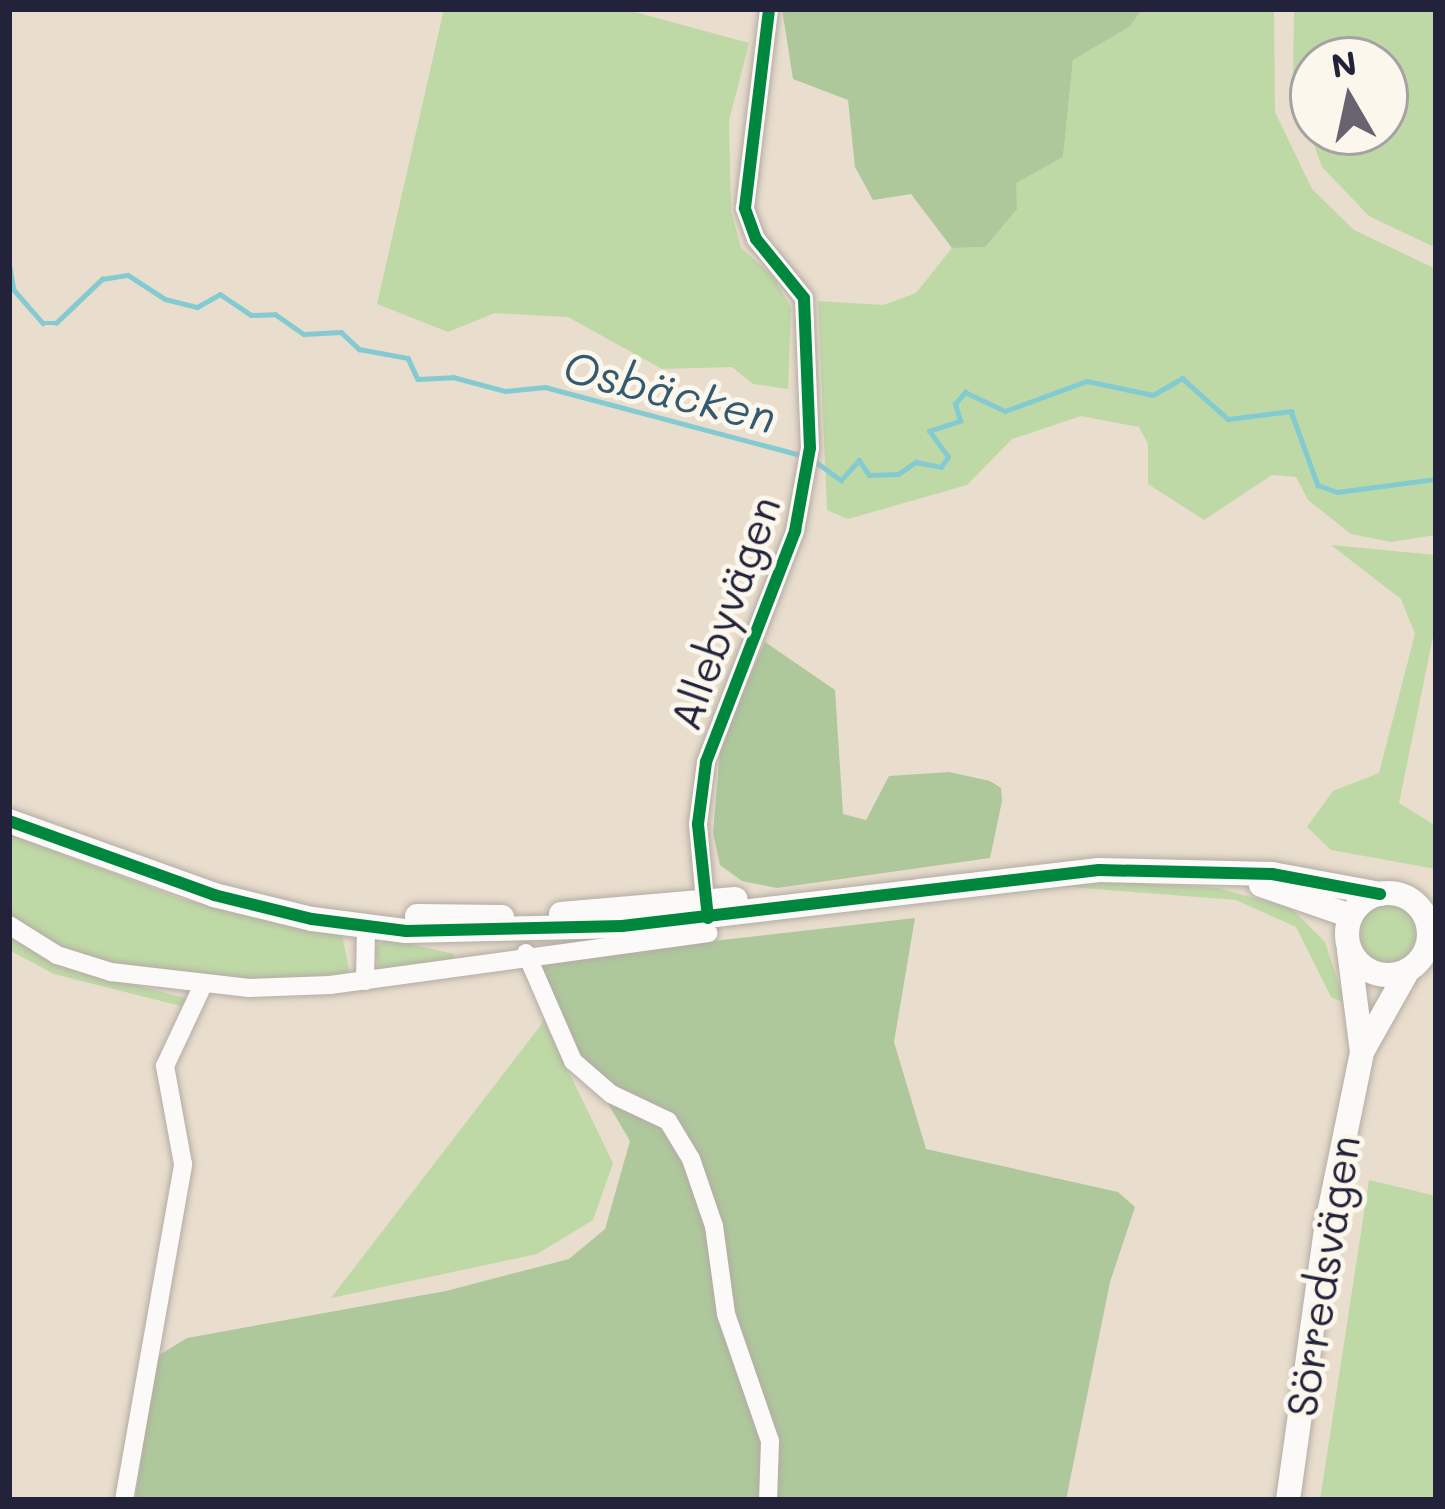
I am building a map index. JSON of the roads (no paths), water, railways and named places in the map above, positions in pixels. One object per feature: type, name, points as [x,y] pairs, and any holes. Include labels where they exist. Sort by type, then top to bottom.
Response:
[{"type":"street","name":"Allebyvägen","points":[[707,917],[698,824],[706,762],[794,531],[810,448],[804,298],[758,242],[745,208],[770,9]]},
{"type":"street","points":[[9,821],[214,895],[481,933],[707,917],[869,893],[1087,871],[1230,875],[1380,894],[1428,912],[1429,932],[1420,966],[1378,974],[1349,950],[1351,916],[1380,894]]},
{"type":"street","points":[[1230,875],[1351,916]]},
{"type":"street","points":[[9,925],[71,961],[202,987],[365,981],[526,953],[623,943],[707,917]]},
{"type":"street","points":[[365,981],[366,919]]},
{"type":"street","name":"Sörredsvägen","points":[[1288,1500],[1326,1228],[1361,1052],[1349,950]]},
{"type":"street","points":[[526,953],[567,1053],[611,1094],[668,1120],[691,1160],[714,1226],[726,1314],[770,1441],[769,1500]]},
{"type":"street","name":"Sörredsvägen","points":[[1361,1052],[1420,966]]},
{"type":"street","points":[[124,1500],[183,1155],[165,1066],[202,987]]},
{"type":"waterway","name":"Osbäcken","points":[[9,262],[14,290],[43,323],[56,323],[102,279],[128,275],[165,299],[197,307],[220,294],[251,315],[275,314],[304,334],[341,332],[359,349],[408,358],[418,379],[453,377],[505,391],[545,387],[801,455]]},
{"type":"waterway","name":"Osbäcken","points":[[812,459],[841,480],[859,460],[869,475],[898,474],[916,462],[941,467],[948,457],[929,431],[960,421],[955,404],[965,392],[1005,411],[1087,381],[1153,395],[1182,378],[1228,419],[1291,411],[1318,485],[1337,492],[1436,479]]}]
